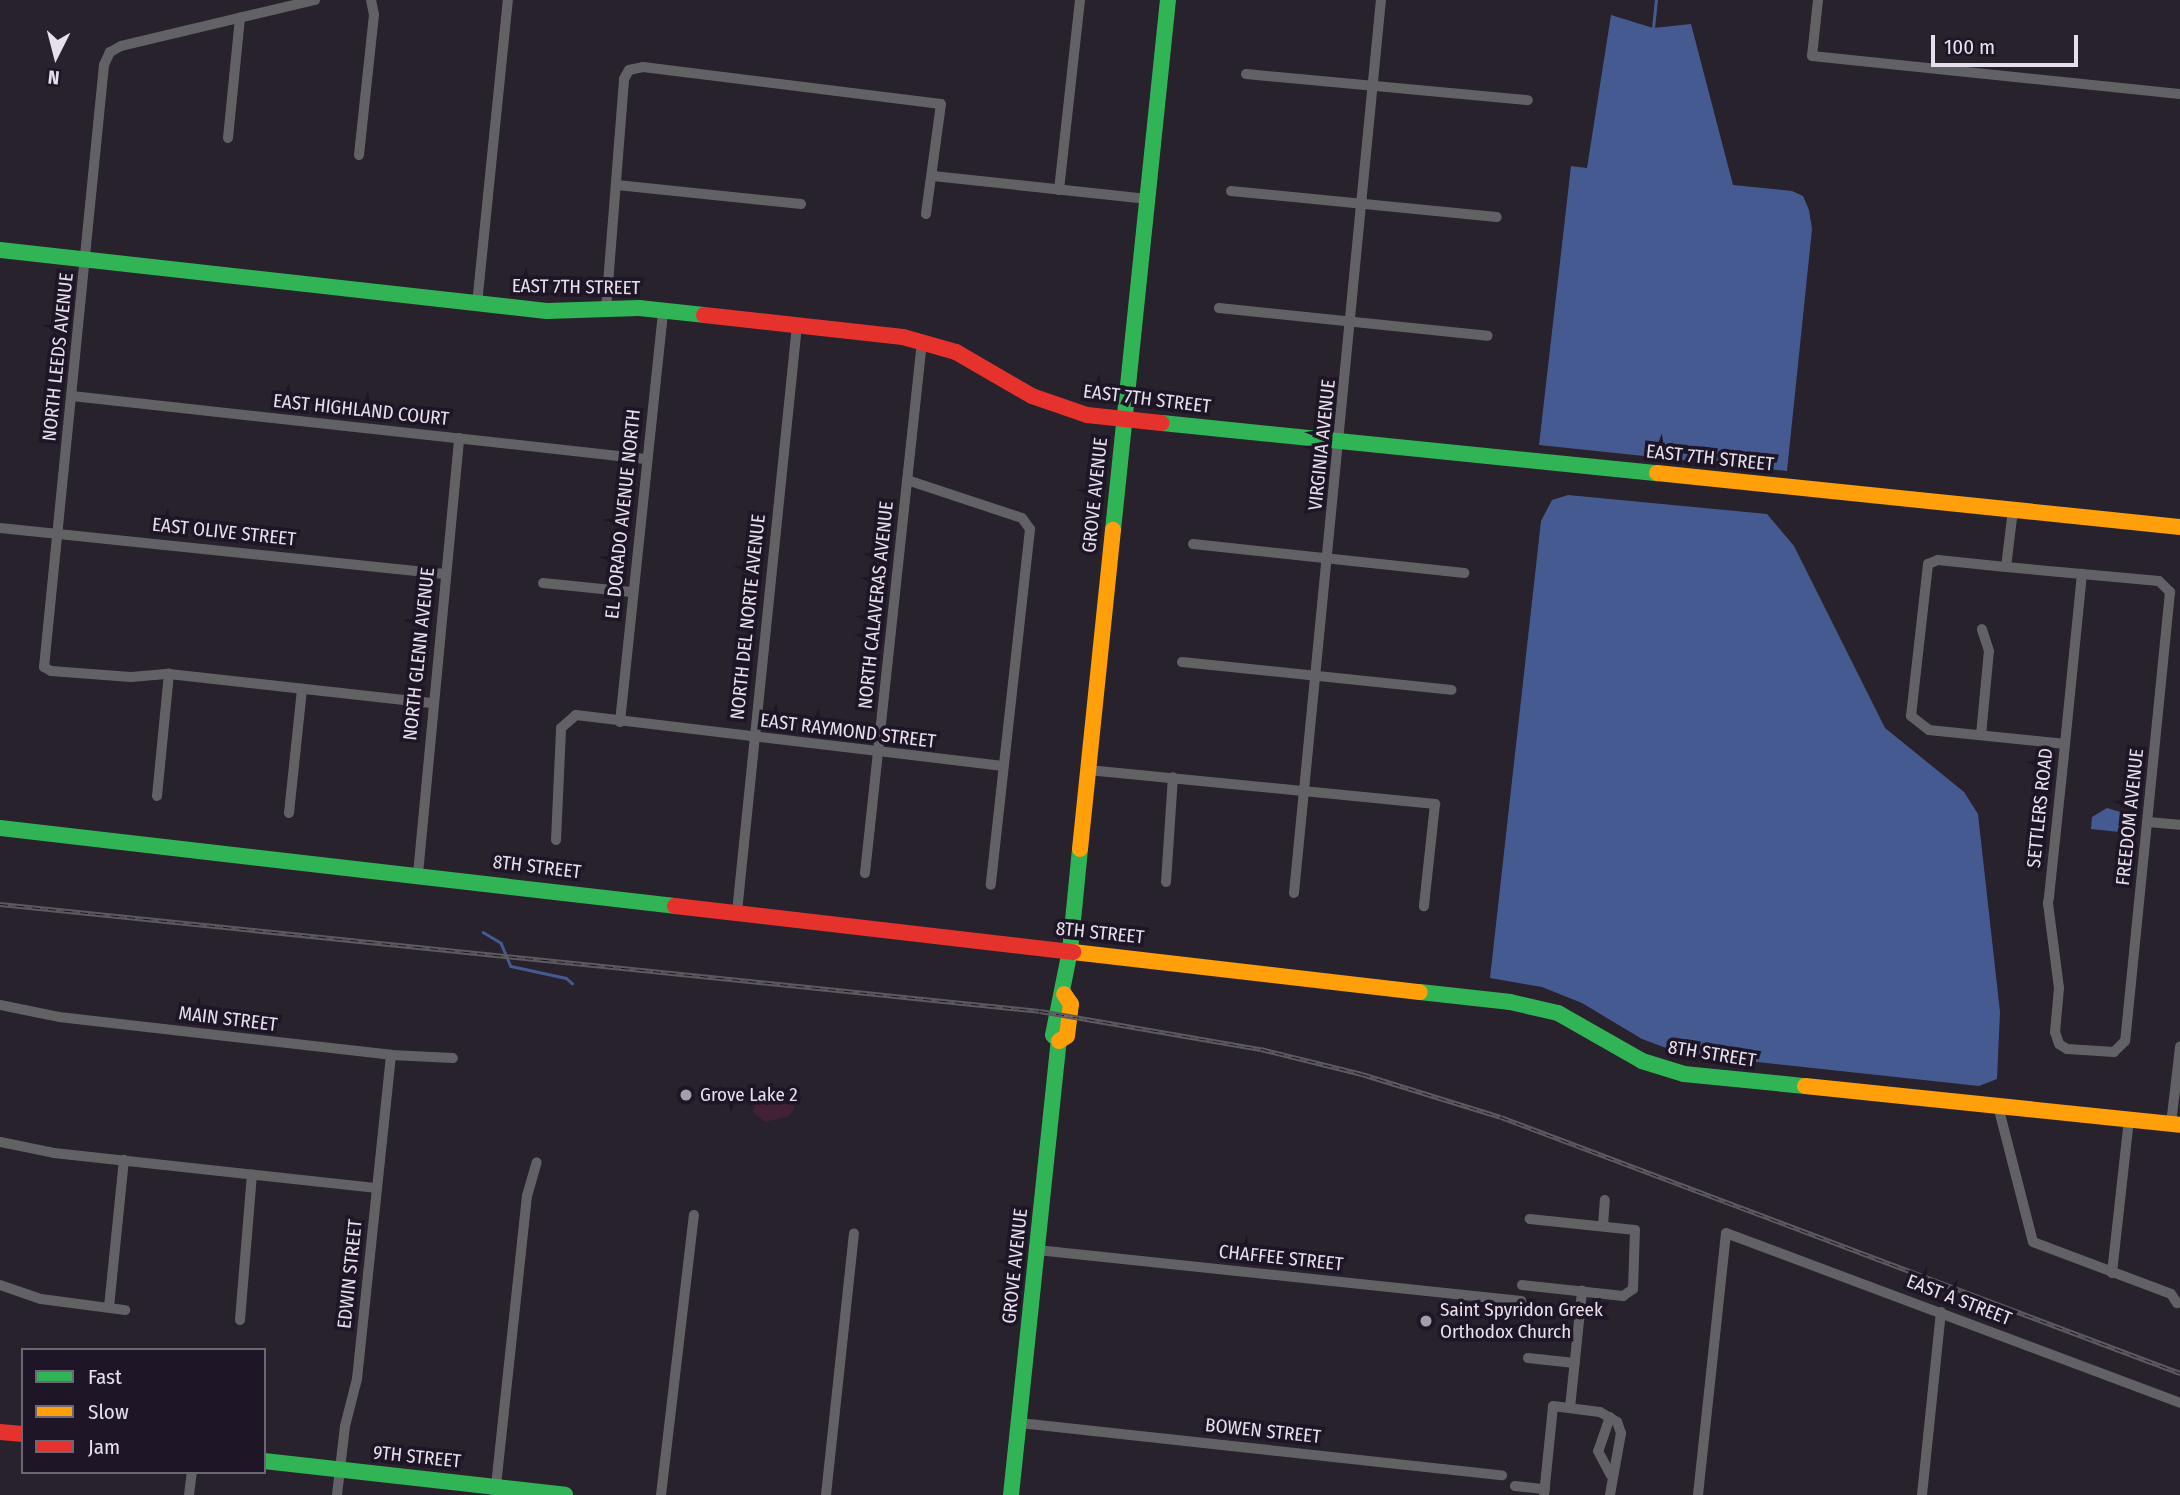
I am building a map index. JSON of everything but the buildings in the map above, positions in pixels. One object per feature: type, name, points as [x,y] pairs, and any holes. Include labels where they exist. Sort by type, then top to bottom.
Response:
[{"type":"street","points":[[228,138],[240,18],[315,0]]},
{"type":"street","points":[[359,155],[371,0]]},
{"type":"street","points":[[477,304],[508,0]]},
{"type":"street","points":[[1059,190],[1080,0]]},
{"type":"street","name":"GROVE AVENUE","points":[[1011,1495],[1059,1041],[1067,1036],[1071,1004],[1065,995],[1168,0]]},
{"type":"street","name":"VIRGINIA AVENUE","points":[[1294,893],[1365,204],[1381,0]]},
{"type":"street","points":[[1818,0],[1812,56],[2180,94]]},
{"type":"street","name":"NORTH LEEDS AVENUE","points":[[169,674],[131,677],[51,671],[44,667],[102,79],[110,52],[240,18]]},
{"type":"street","points":[[606,309],[624,79],[629,70],[643,67],[940,104],[933,176],[926,214]]},
{"type":"street","points":[[1246,74],[1528,100]]},
{"type":"street","points":[[933,176],[1148,199]]},
{"type":"street","points":[[617,185],[801,204]]},
{"type":"street","points":[[1231,191],[1497,217]]},
{"type":"street","name":"EAST 7TH STREET","points":[[0,250],[547,311],[663,311],[797,325],[922,341],[968,358],[1056,407],[1124,419],[2180,527]]},
{"type":"street","points":[[1219,309],[1488,336]]},
{"type":"street","name":"EL DORADO AVENUE NORTH","points":[[620,722],[663,311]]},
{"type":"street","name":"NORTH DEL NORTE AVENUE","points":[[737,912],[797,325]]},
{"type":"street","name":"NORTH CALAVERAS AVENUE","points":[[865,873],[922,341]]},
{"type":"street","name":"EAST HIGHLAND COURT","points":[[72,396],[646,458]]},
{"type":"street","name":"NORTH GLENN AVENUE","points":[[418,874],[431,704],[459,438]]},
{"type":"street","points":[[907,480],[1022,518],[1030,529],[991,885]]},
{"type":"street","points":[[2006,567],[2013,510]]},
{"type":"street","name":"EAST OLIVE STREET","points":[[0,528],[445,574]]},
{"type":"street","points":[[1193,544],[1464,573]]},
{"type":"street","points":[[2065,744],[1929,730],[1910,716],[1923,574],[1928,564],[1938,560],[2082,574]]},
{"type":"street","name":"FREEDOM AVENUE","points":[[2082,574],[2159,582],[2167,587],[2170,598],[2121,1050]]},
{"type":"street","name":"SETTLERS ROAD","points":[[2082,574],[2048,903],[2059,988],[2055,1032],[2059,1044],[2067,1049],[2121,1050]]},
{"type":"street","points":[[543,583],[632,592]]},
{"type":"street","points":[[1981,735],[1989,651],[1982,629]]},
{"type":"street","points":[[1182,662],[1452,690]]},
{"type":"street","points":[[157,796],[169,674],[431,704]]},
{"type":"street","points":[[289,813],[302,688]]},
{"type":"street","name":"EAST RAYMOND STREET","points":[[556,840],[561,728],[566,720],[576,715],[1003,766]]},
{"type":"street","points":[[1088,770],[1434,804],[1424,906]]},
{"type":"street","points":[[1166,882],[1173,777]]},
{"type":"street","points":[[2147,822],[2180,825]]},
{"type":"street","name":"8TH STREET","points":[[0,828],[418,874],[1532,1006],[1583,1025],[1642,1061],[1685,1074],[2176,1125]]},
{"type":"street","name":"MAIN STREET","points":[[0,1005],[59,1017],[391,1055],[453,1058]]},
{"type":"street","points":[[2176,1125],[2180,1048]]},
{"type":"street","name":"EDWIN STREET","points":[[337,1495],[357,1379],[391,1055]]},
{"type":"street","points":[[1998,1106],[2033,1242],[2171,1294],[2176,1303]]},
{"type":"street","points":[[2112,1273],[2129,1120]]},
{"type":"street","points":[[0,1142],[124,1160],[377,1188]]},
{"type":"street","points":[[109,1307],[124,1160]]},
{"type":"street","points":[[495,1491],[527,1196],[537,1161]]},
{"type":"street","points":[[240,1320],[252,1174]]},
{"type":"street","points":[[1603,1226],[1605,1200]]},
{"type":"street","points":[[661,1495],[694,1215]]},
{"type":"street","points":[[1522,1285],[1623,1296],[1633,1289],[1638,1236],[1629,1229],[1530,1219]]},
{"type":"street","points":[[826,1495],[854,1233]]},
{"type":"street","name":"EAST A STREET","points":[[1698,1495],[1726,1233],[2180,1403]]},
{"type":"street","name":"CHAFFEE STREET","points":[[1037,1250],[1521,1301]]},
{"type":"street","points":[[0,1285],[41,1299],[125,1310]]},
{"type":"street","points":[[1570,1408],[1582,1292]]},
{"type":"street","points":[[1922,1495],[1941,1312]]},
{"type":"street","points":[[1528,1357],[1575,1363]]},
{"type":"street","points":[[1515,1486],[1545,1492],[1553,1406],[1610,1416],[1621,1433],[1611,1475],[1610,1495]]},
{"type":"street","points":[[1610,1416],[1599,1460],[1611,1475]]},
{"type":"street","name":"BOWEN STREET","points":[[1020,1423],[1502,1475]]},
{"type":"street","points":[[0,1432],[21,1434]]},
{"type":"street","points":[[1605,1440],[1619,1445]]},
{"type":"street","name":"9TH STREET","points":[[266,1461],[495,1491],[565,1495]]},
{"type":"street","points":[[189,1495],[192,1474]]},
{"type":"shaded area","points":[[766,1097],[784,1099],[795,1107],[789,1116],[765,1122],[753,1112],[756,1101]]},
{"type":"water","points":[[1611,15],[1653,28],[1691,24],[1733,185],[1792,191],[1803,196],[1809,210],[1812,229],[1787,471],[1539,445],[1571,166],[1587,168]]},
{"type":"water","points":[[1568,495],[1767,514],[1794,546],[1885,728],[1964,792],[1978,814],[2000,1012],[1997,1079],[1979,1086],[1682,1054],[1642,1039],[1582,1003],[1542,987],[1490,978],[1541,521],[1552,500]]},
{"type":"water","points":[[2107,808],[2124,813],[2125,823],[2119,832],[2091,829],[2092,817]]},
{"type":"waterway","points":[[1653,28],[1656,0]]},
{"type":"waterway","points":[[483,932],[501,943],[511,966],[566,978],[572,983]]},
{"type":"railway","points":[[0,904],[1040,1011],[1261,1049],[1362,1074],[1501,1117],[2180,1373]]},
{"type":"traffic: fast","points":[[1113,530],[1168,0]]},
{"type":"traffic: fast","points":[[0,250],[547,311],[639,308],[704,315]]},
{"type":"traffic: fast","points":[[1162,423],[1657,473]]},
{"type":"traffic: fast","points":[[0,828],[675,906]]},
{"type":"traffic: fast","points":[[1011,1495],[1059,1041],[1053,1035],[1070,951],[1080,849]]},
{"type":"traffic: fast","points":[[1420,992],[1510,1002],[1558,1013],[1642,1061],[1684,1074],[1805,1086]]},
{"type":"traffic: fast","points":[[266,1461],[565,1495]]},
{"type":"traffic: slow","points":[[1657,473],[2180,527]]},
{"type":"traffic: slow","points":[[1080,849],[1113,530]]},
{"type":"traffic: slow","points":[[1073,952],[1420,992]]},
{"type":"traffic: slow","points":[[1059,1041],[1067,1036],[1071,1004],[1064,994]]},
{"type":"traffic: slow","points":[[1805,1086],[2180,1125]]},
{"type":"traffic: jam","points":[[704,315],[903,337],[956,352],[1032,396],[1087,415],[1162,423]]},
{"type":"traffic: jam","points":[[675,906],[1073,952]]},
{"type":"traffic: jam","points":[[0,1432],[21,1434]]},
{"type":"place","name":"Grove Lake 2","points":[[686,1095]]},
{"type":"place","name":"Saint Spyridon Greek Orthodox Church","points":[[1426,1321]]}]
